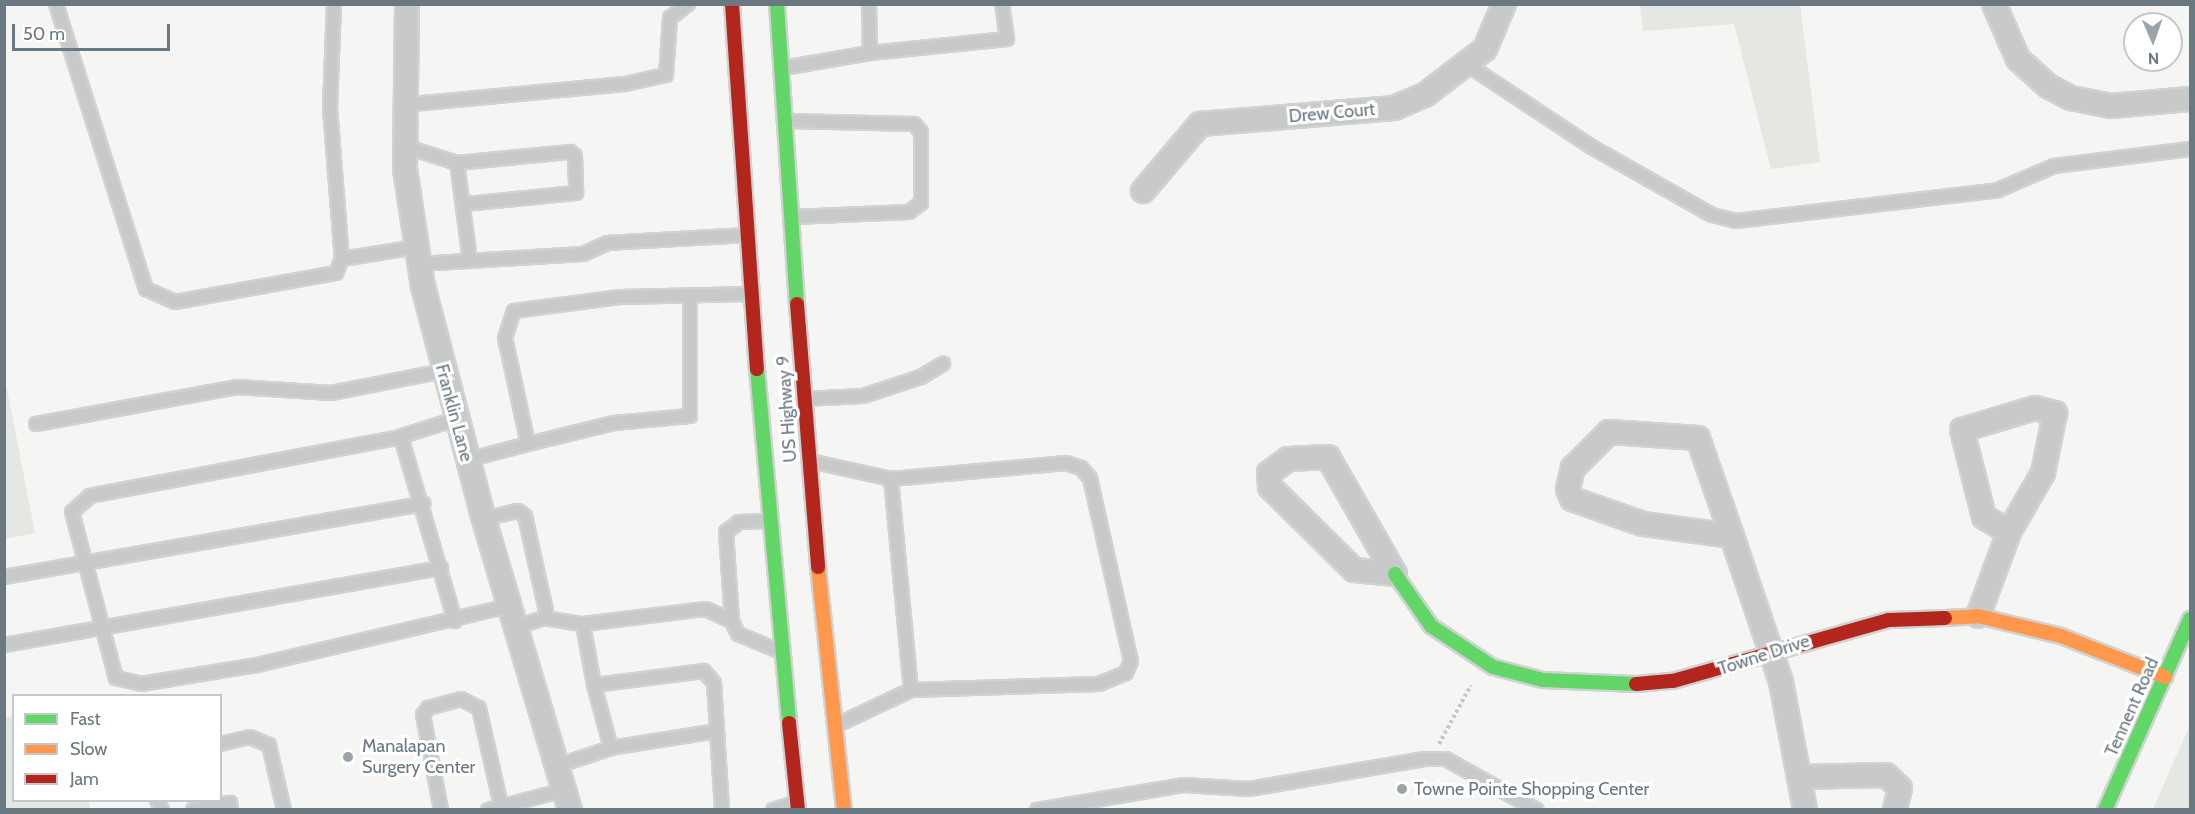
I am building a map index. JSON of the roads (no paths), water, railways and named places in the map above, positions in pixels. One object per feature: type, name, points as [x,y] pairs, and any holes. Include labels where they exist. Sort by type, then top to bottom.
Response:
[{"type":"main road","name":"US Highway 9","points":[[732,4],[768,521],[779,651],[797,806]]},
{"type":"main road","name":"US Highway 9","points":[[777,4],[808,461],[844,810]]},
{"type":"main road","name":"Towne Drive","points":[[1395,574],[1431,626],[1483,663],[1543,680],[1640,685],[1702,675],[1889,620],[1978,616],[2061,636],[2165,677]]},
{"type":"main road","name":"Tennent Road","points":[[2105,810],[2190,619]]},
{"type":"street","name":"Franklin Lane","points":[[407,4],[402,105],[404,146],[418,255],[443,371],[483,519],[567,800]]},
{"type":"street","name":"Drew Court","points":[[1143,191],[1200,124],[1394,108],[1425,95],[1468,65],[1485,49],[1504,4]]},
{"type":"street","points":[[1994,4],[2018,59],[2048,86],[2071,98],[2111,106],[2190,99]]},
{"type":"street","points":[[1978,616],[2009,532],[2043,473],[2055,413],[2049,410],[2011,412],[1962,430],[1984,517],[2009,532]]},
{"type":"street","points":[[1732,536],[1643,524],[1572,499],[1569,477],[1609,432],[1698,438],[1732,536],[1771,653],[1805,810]]},
{"type":"street","points":[[1328,457],[1395,574],[1354,570],[1270,487],[1269,473],[1288,459],[1328,457]]},
{"type":"street","points":[[1799,777],[1886,775],[1900,788],[1895,810]]},
{"type":"lane","points":[[56,4],[146,289],[175,302],[336,273],[342,259],[330,108],[334,4]]},
{"type":"lane","points":[[402,105],[625,84],[666,75],[670,18],[688,4]]},
{"type":"lane","points":[[869,4],[870,53]]},
{"type":"lane","points":[[782,68],[870,53],[1006,39],[1002,4]]},
{"type":"lane","points":[[1468,65],[1590,147],[1712,215],[1736,220],[1998,190],[2054,166],[2190,149]]},
{"type":"lane","points":[[785,121],[914,124],[921,132],[921,203],[909,212],[792,217]]},
{"type":"lane","points":[[404,146],[457,163],[570,152],[575,156],[576,193],[465,204]]},
{"type":"lane","points":[[457,163],[465,204],[470,261]]},
{"type":"lane","points":[[342,259],[418,255],[470,261],[583,254],[608,243],[748,235]]},
{"type":"lane","points":[[528,444],[505,338],[508,316],[520,308],[610,298],[690,298],[752,294]]},
{"type":"lane","points":[[467,460],[614,423],[690,416],[690,298]]},
{"type":"lane","points":[[804,399],[863,396],[921,377],[943,364]]},
{"type":"lane","points":[[36,424],[237,387],[331,393],[443,371]]},
{"type":"lane","points":[[456,418],[401,437],[90,496],[72,512],[116,678],[141,684],[455,621],[512,616],[584,624],[706,609],[732,621]]},
{"type":"lane","points":[[401,437],[424,504],[455,621]]},
{"type":"lane","points":[[808,461],[891,479],[1066,463],[1081,468],[1090,478],[1131,661],[1126,673],[1099,684],[911,690],[834,727]]},
{"type":"lane","points":[[891,479],[911,690]]},
{"type":"lane","points":[[4,577],[424,504]]},
{"type":"lane","points":[[483,519],[518,511],[525,516],[544,618]]},
{"type":"lane","points":[[768,521],[739,522],[726,532],[732,621],[738,634],[779,651]]},
{"type":"lane","points":[[4,645],[441,568]]},
{"type":"lane","points":[[584,624],[594,685],[611,748]]},
{"type":"lane","points":[[594,685],[704,671],[714,682],[722,810]]},
{"type":"lane","points":[[441,810],[423,715],[428,708],[461,699],[479,708],[501,806]]},
{"type":"lane","points":[[557,766],[611,748],[717,731]]},
{"type":"lane","points":[[222,744],[250,737],[269,745],[284,810]]},
{"type":"lane","points":[[1037,810],[1184,785],[1249,789],[1431,759],[1446,759],[1537,810]]},
{"type":"lane","points":[[488,810],[501,806],[567,800]]},
{"type":"lane","points":[[193,810],[230,803],[231,810]]},
{"type":"lane","points":[[773,810],[797,806]]},
{"type":"place","name":"Manalapan Surgery Center","points":[[348,757]]},
{"type":"place","name":"Towne Pointe Shopping Center","points":[[1402,789]]}]
